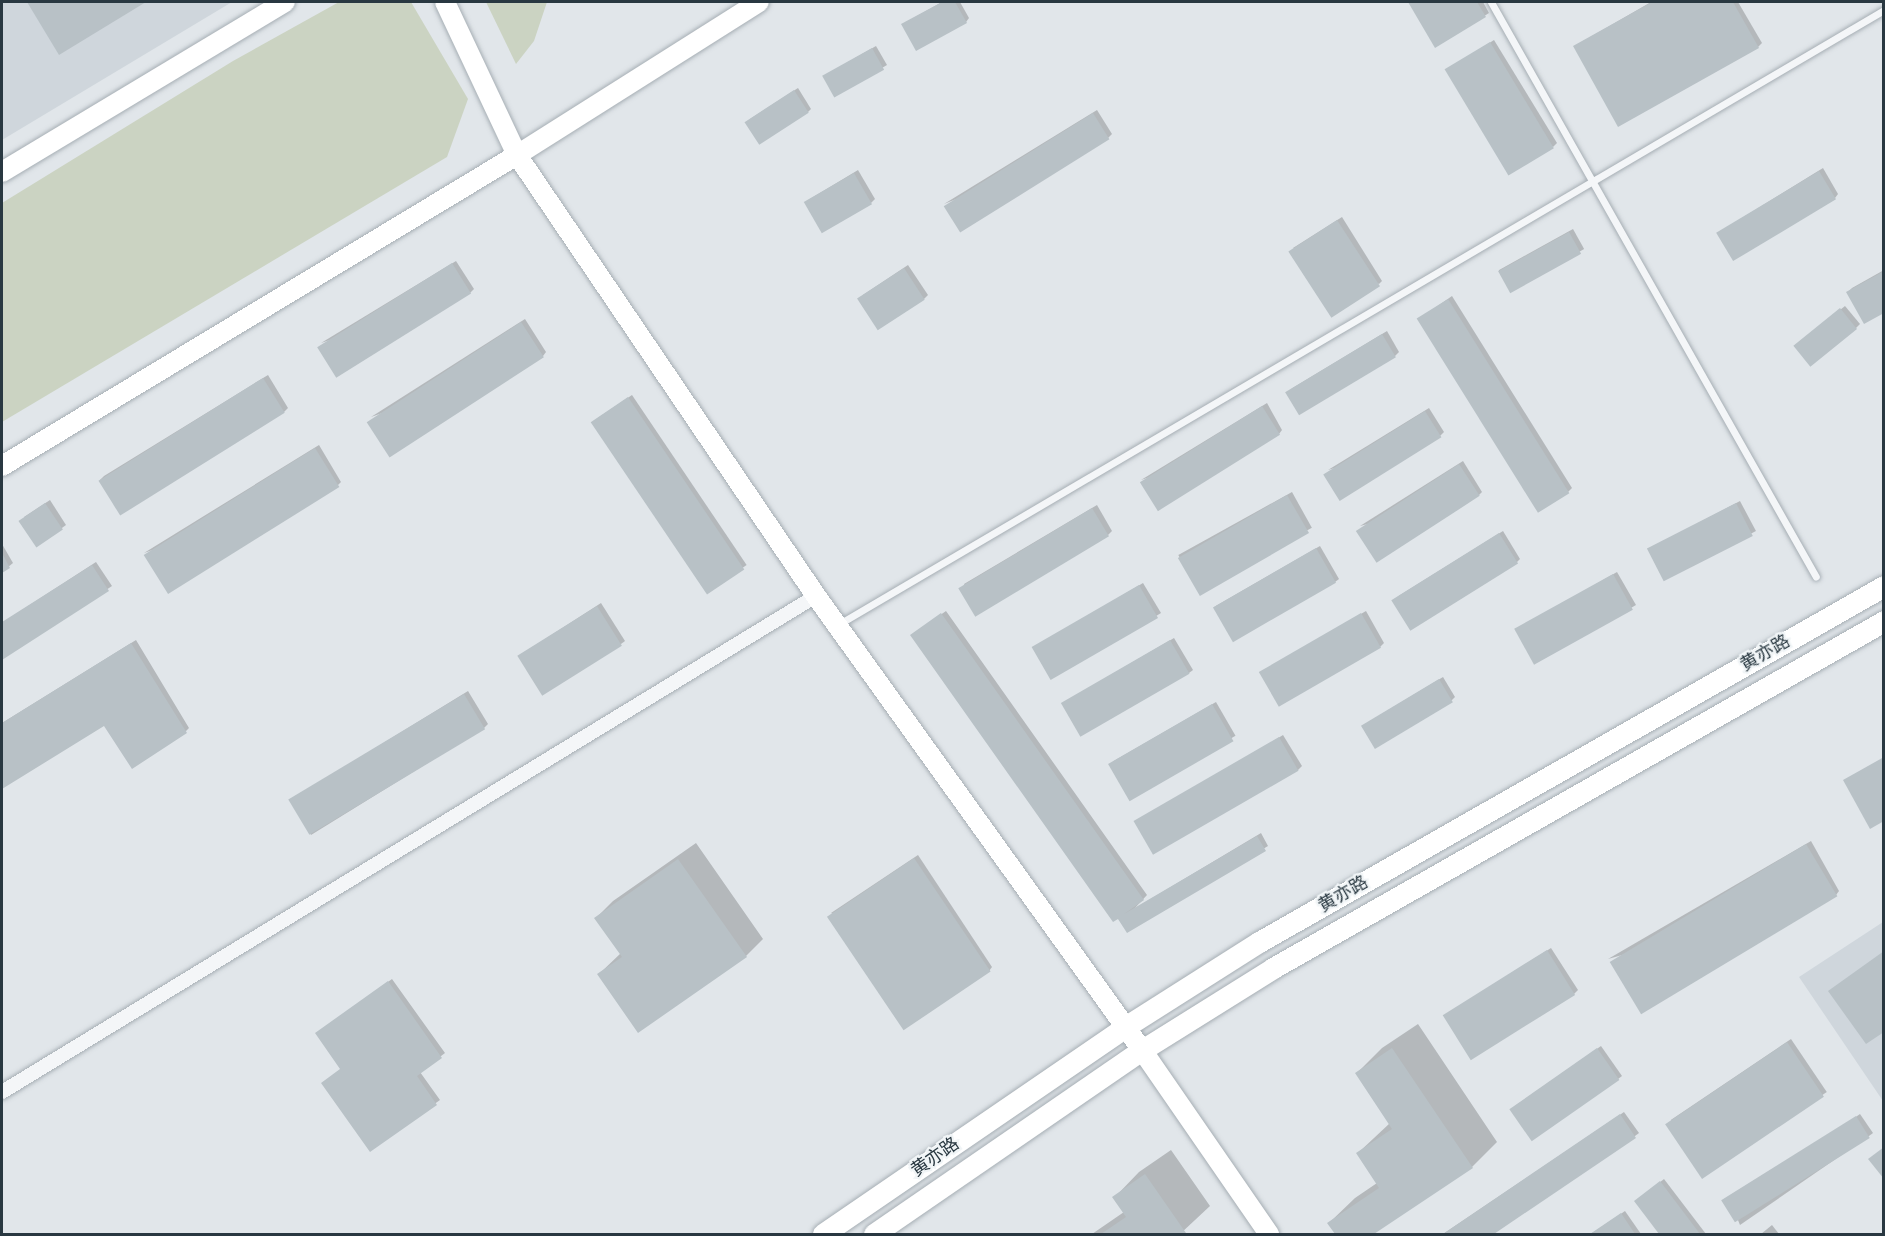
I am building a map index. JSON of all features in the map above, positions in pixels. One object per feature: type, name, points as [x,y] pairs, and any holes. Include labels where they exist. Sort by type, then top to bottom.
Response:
[{"type":"main road","name":"黄亦路","points":[[823,1234],[1125,1027],[1259,942],[1884,586]]},
{"type":"main road","name":"黄亦路","points":[[874,1234],[1142,1050],[1281,963],[1884,621]]},
{"type":"street","points":[[2,172],[285,2]]},
{"type":"street","points":[[445,2],[517,155],[816,596],[1142,1050],[1269,1234]]},
{"type":"street","points":[[2,466],[517,155],[759,2]]},
{"type":"street","points":[[2,1092],[816,596]]},
{"type":"lane","points":[[1491,2],[1816,578]]},
{"type":"lane","points":[[837,625],[1884,10]]},
{"type":"shaded area","points":[[2,2],[232,2],[2,140]]},
{"type":"shaded area","points":[[1883,922],[1883,1101],[1799,977]]},
{"type":"green space","points":[[339,2],[411,2],[468,99],[447,157],[2,422],[2,203],[233,61]]},
{"type":"green space","points":[[486,2],[547,2],[534,41],[516,64]]},
{"type":"building","points":[[27,2],[146,2],[59,55]]},
{"type":"building","points":[[942,2],[955,2],[967,23],[916,51],[901,24]]},
{"type":"building","points":[[1408,2],[1477,2],[1486,17],[1435,48]]},
{"type":"building","points":[[1652,2],[1733,2],[1759,48],[1618,127],[1573,46]]},
{"type":"building","points":[[1490,42],[1554,148],[1508,176],[1445,69]]},
{"type":"building","points":[[872,48],[884,70],[834,97],[822,76]]},
{"type":"building","points":[[794,90],[809,113],[759,145],[745,122]]},
{"type":"building","points":[[1093,113],[1109,139],[960,233],[944,206]]},
{"type":"building","points":[[1819,171],[1836,199],[1733,261],[1716,233]]},
{"type":"building","points":[[854,173],[872,204],[822,233],[804,202]]},
{"type":"building","points":[[1337,220],[1380,286],[1331,318],[1288,252]]},
{"type":"building","points":[[1569,232],[1581,254],[1510,293],[1498,271]]},
{"type":"building","points":[[452,263],[471,294],[336,378],[317,347]]},
{"type":"building","points":[[904,268],[925,300],[878,330],[857,298]]},
{"type":"building","points":[[1884,271],[1884,313],[1864,324],[1846,292]]},
{"type":"building","points":[[1448,299],[1569,493],[1538,513],[1417,319]]},
{"type":"building","points":[[1840,308],[1857,329],[1810,367],[1793,346]]},
{"type":"building","points":[[521,322],[544,357],[390,457],[367,422]]},
{"type":"building","points":[[1382,334],[1396,357],[1299,415],[1285,392]]},
{"type":"building","points":[[263,378],[285,413],[120,516],[98,481]]},
{"type":"building","points":[[628,397],[744,569],[707,595],[591,422]]},
{"type":"building","points":[[1262,406],[1280,435],[1158,511],[1140,482]]},
{"type":"building","points":[[1425,411],[1441,437],[1340,501],[1323,475]]},
{"type":"building","points":[[315,448],[339,487],[168,594],[144,555]]},
{"type":"building","points":[[1459,464],[1480,496],[1377,563],[1356,531]]},
{"type":"building","points":[[1287,495],[1309,533],[1200,596],[1178,558]]},
{"type":"building","points":[[45,503],[63,530],[36,547],[18,521]]},
{"type":"building","points":[[1736,503],[1753,536],[1664,581],[1647,548]]},
{"type":"building","points":[[1092,508],[1109,536],[975,617],[958,588]]},
{"type":"building","points":[[1499,533],[1518,564],[1410,631],[1391,600]]},
{"type":"building","points":[[1316,548],[1336,583],[1233,642],[1213,608]]},
{"type":"building","points":[[2,553],[10,568],[2,573]]},
{"type":"building","points":[[92,565],[109,591],[2,660],[2,622]]},
{"type":"building","points":[[1613,574],[1633,610],[1534,665],[1514,629]]},
{"type":"building","points":[[1139,585],[1158,618],[1051,680],[1032,647]]},
{"type":"building","points":[[597,606],[622,646],[542,696],[517,656]]},
{"type":"building","points":[[941,613],[1144,900],[1124,914],[1257,836],[1266,851],[1127,933],[1118,919],[1113,922],[910,635]]},
{"type":"building","points":[[1361,613],[1381,648],[1279,707],[1259,672]]},
{"type":"building","points":[[1170,640],[1190,674],[1080,737],[1061,703]]},
{"type":"building","points":[[131,643],[187,733],[132,769],[104,726],[2,789],[2,723]]},
{"type":"building","points":[[1439,679],[1453,702],[1375,749],[1361,726]]},
{"type":"building","points":[[464,694],[485,729],[309,835],[288,800]]},
{"type":"building","points":[[1212,704],[1234,741],[1130,801],[1108,764]]},
{"type":"building","points":[[1279,737],[1298,771],[1153,855],[1134,821]]},
{"type":"building","points":[[1884,757],[1884,821],[1870,829],[1843,780]]},
{"type":"building","points":[[1806,844],[1837,896],[1641,1014],[1610,962]]},
{"type":"building","points":[[914,858],[991,972],[904,1030],[827,917]]},
{"type":"building","points":[[678,859],[747,957],[638,1033],[597,974],[622,957],[594,918]]},
{"type":"building","points":[[1547,950],[1575,995],[1471,1060],[1443,1015]]},
{"type":"building","points":[[1884,951],[1884,1032],[1866,1044],[1828,991]]},
{"type":"building","points":[[388,981],[442,1058],[417,1076],[437,1105],[370,1152],[321,1083],[340,1069],[315,1033]]},
{"type":"building","points":[[1787,1042],[1824,1097],[1702,1179],[1665,1124]]},
{"type":"building","points":[[1392,1048],[1473,1168],[1374,1234],[1335,1234],[1327,1223],[1379,1188],[1356,1153],[1392,1129],[1355,1073]]},
{"type":"building","points":[[1597,1048],[1619,1080],[1532,1141],[1509,1109]]},
{"type":"building","points":[[1620,1114],[1636,1138],[1494,1234],[1443,1234]]},
{"type":"building","points":[[1856,1116],[1870,1138],[1735,1222],[1721,1200]]},
{"type":"building","points":[[1884,1147],[1884,1179],[1868,1159]]},
{"type":"building","points":[[1145,1174],[1186,1233],[1101,1234],[1126,1217],[1112,1197]]},
{"type":"building","points":[[1660,1181],[1700,1234],[1659,1234],[1634,1201]]},
{"type":"building","points":[[1621,1213],[1635,1234],[1590,1234]]}]
